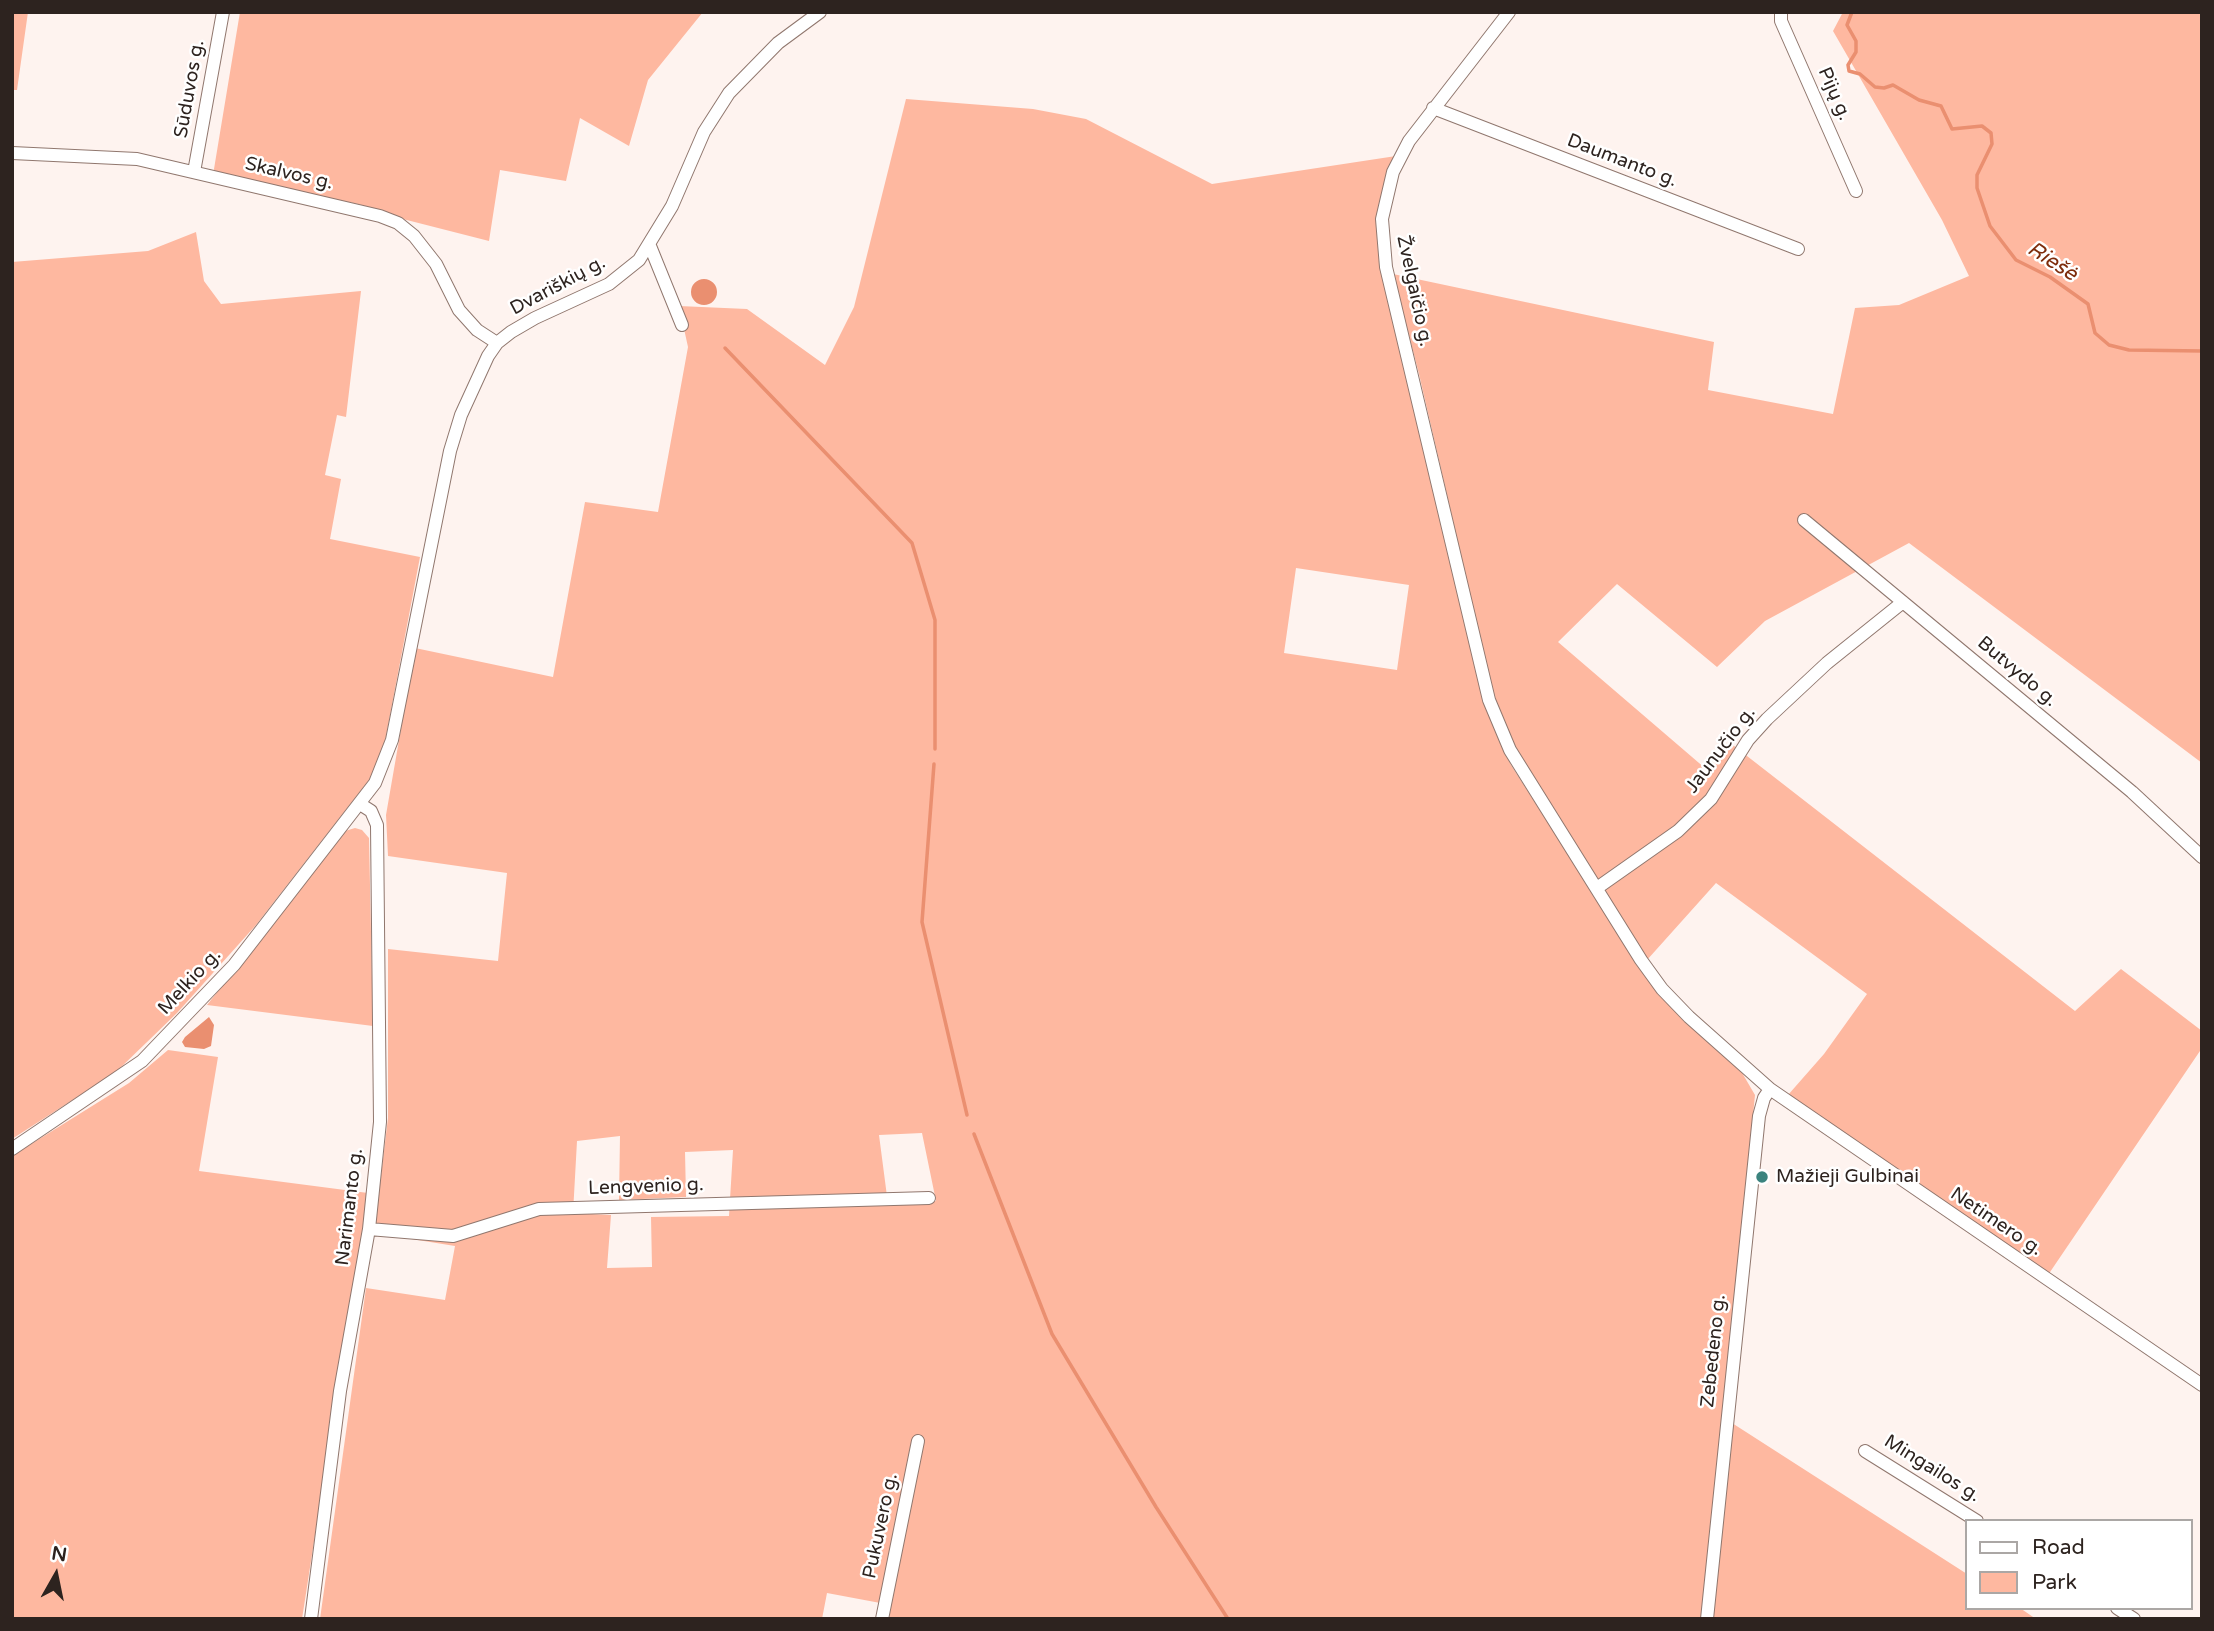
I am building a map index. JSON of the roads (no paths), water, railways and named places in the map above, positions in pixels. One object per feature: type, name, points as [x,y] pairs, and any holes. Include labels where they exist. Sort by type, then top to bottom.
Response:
[{"type":"street","name":"Sūduvos g.","points":[[194,172],[223,12]]},
{"type":"street","name":"Dvariškių g.","points":[[359,804],[375,783],[388,754],[450,451],[472,390],[497,343],[535,318],[609,284],[639,260],[650,246],[672,205],[704,132],[729,93],[778,43],[820,12]]},
{"type":"street","name":"Žvelgaičio g.","points":[[1508,12],[1409,141],[1393,172],[1382,219],[1386,267],[1486,687],[1498,724],[1524,776],[1597,888]]},
{"type":"street","name":"Pijų g.","points":[[1781,12],[1781,22],[1856,191]]},
{"type":"street","name":"Daumanto g.","points":[[1433,108],[1798,249]]},
{"type":"street","name":"Skalvos g.","points":[[12,153],[137,159],[354,208],[398,223],[414,236],[436,264],[459,310],[477,330],[497,343]]},
{"type":"street","points":[[650,246],[682,325]]},
{"type":"street","name":"Butvydo g.","points":[[1804,520],[2132,792],[2202,857]]},
{"type":"street","name":"Jaunučio g.","points":[[1597,888],[1678,831],[1711,799],[1748,740],[1766,719],[1827,663],[1903,602]]},
{"type":"street","name":"Melkio g.","points":[[12,1149],[142,1061],[233,965],[359,804]]},
{"type":"street","name":"Narimanto g.","points":[[311,1619],[340,1391],[369,1229],[382,1084],[377,825],[371,811],[359,804]]},
{"type":"street","name":"Netimero g.","points":[[1597,888],[1662,989],[1770,1089],[2202,1385]]},
{"type":"street","name":"Zebedeno g.","points":[[1707,1619],[1759,1116],[1764,1098],[1770,1089]]},
{"type":"street","name":"Lengvenio g.","points":[[369,1229],[453,1236],[520,1212],[539,1209],[929,1198]]},
{"type":"street","name":"Pukuvero g.","points":[[882,1619],[918,1441]]},
{"type":"street","name":"Mingailos g.","points":[[1865,1451],[1974,1519]]},
{"type":"waterway","name":"Riešė","points":[[1852,12],[1847,25],[1856,41],[1856,52],[1848,65],[1849,71],[1860,74],[1875,87],[1893,85],[1919,100],[1941,106],[1952,129],[1982,126],[1991,133],[1992,144],[1977,175],[1977,188],[1990,226],[2016,260],[2050,277],[2088,304],[2095,333],[2109,345],[2129,350],[2202,351]]},
{"type":"waterway","points":[[725,348],[912,543],[935,620],[935,749]]},
{"type":"waterway","points":[[934,764],[922,922],[967,1115]]},
{"type":"waterway","points":[[974,1134],[1052,1334],[1156,1507],[1228,1619]]},
{"type":"place","name":"Mažieji Gulbinai","points":[[1762,1177]]}]
